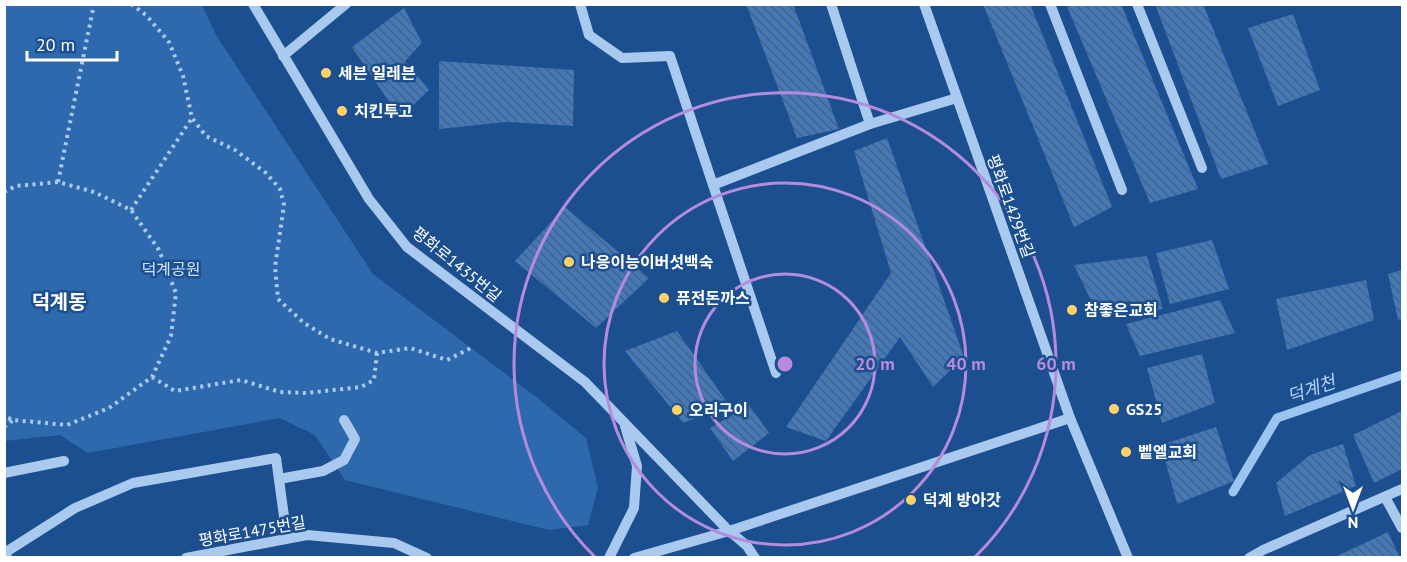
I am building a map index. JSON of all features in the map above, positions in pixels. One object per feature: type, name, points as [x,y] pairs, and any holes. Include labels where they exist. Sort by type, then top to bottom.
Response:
[{"type":"street","name":"평화로1435번길","points":[[253,4],[369,199],[407,247],[585,382],[729,531],[747,546],[755,558]]},
{"type":"street","points":[[283,56],[346,4]]},
{"type":"street","points":[[580,4],[589,35],[622,58],[670,56],[776,373]]},
{"type":"street","points":[[831,4],[870,124]]},
{"type":"street","name":"평화로1429번길","points":[[924,4],[1070,418],[1128,558]]},
{"type":"street","points":[[1050,4],[1122,190]]},
{"type":"street","points":[[1137,4],[1202,168]]},
{"type":"street","points":[[713,185],[870,124],[957,98]]},
{"type":"street","points":[[634,558],[729,531],[1070,418]]},
{"type":"street","points":[[279,479],[323,471],[344,460],[355,439],[344,420]]},
{"type":"street","name":"평화로1435번길","points":[[609,558],[634,508],[637,466],[624,423]]},
{"type":"street","points":[[6,552],[75,508],[132,483],[276,458],[287,538]]},
{"type":"street","points":[[4,473],[64,461]]},
{"type":"street","points":[[1249,558],[1402,489]]},
{"type":"street","points":[[1385,497],[1402,528]]},
{"type":"street","name":"평화로1475번길","points":[[186,558],[307,535],[394,543],[427,558]]},
{"type":"path","points":[[58,182],[94,4]]},
{"type":"path","points":[[131,4],[146,15],[169,42],[183,76],[192,118],[206,136],[235,150],[266,173],[280,189],[284,205],[275,267],[278,298],[304,323],[330,339],[376,353],[410,348],[447,360],[471,348]]},
{"type":"path","points":[[130,210],[192,118]]},
{"type":"path","points":[[4,192],[16,186],[58,182],[94,192],[130,210],[159,250],[176,293],[171,336],[152,377],[109,408],[67,425],[13,420],[4,416]]},
{"type":"path","points":[[152,377],[175,391],[241,380],[280,392],[306,393],[362,387],[374,380],[376,353]]},
{"type":"path","points":[[4,427],[13,420]]},
{"type":"green space","name":"덕계공원","points":[[4,5],[202,5],[216,35],[373,274],[540,400],[586,438],[598,488],[588,525],[549,530],[345,480],[315,435],[280,418],[88,453],[60,435],[5,441]]},
{"type":"building","points":[[746,4],[793,4],[839,129],[797,138]]},
{"type":"building","points":[[983,4],[1030,4],[1112,207],[1074,227]]},
{"type":"building","points":[[1066,4],[1121,4],[1198,189],[1150,203]]},
{"type":"building","points":[[1155,4],[1203,4],[1268,164],[1221,179]]},
{"type":"building","points":[[404,8],[422,43],[405,61],[429,90],[400,118],[352,47]]},
{"type":"building","points":[[1293,14],[1320,90],[1278,106],[1248,28]]},
{"type":"building","points":[[439,61],[574,70],[573,126],[506,122],[439,129]]},
{"type":"building","points":[[887,138],[964,357],[933,387],[900,337],[826,441],[786,427],[891,273],[854,151]]},
{"type":"building","points":[[565,207],[649,278],[596,328],[515,261]]},
{"type":"building","points":[[1212,240],[1229,289],[1170,304],[1156,253]]},
{"type":"building","points":[[1147,256],[1163,309],[1135,315],[1129,301],[1095,309],[1074,265]]},
{"type":"building","points":[[1402,270],[1402,319],[1398,320],[1388,274]]},
{"type":"building","points":[[1366,280],[1374,320],[1287,350],[1276,299]]},
{"type":"building","points":[[1220,300],[1235,333],[1140,356],[1126,324]]},
{"type":"building","points":[[677,331],[729,405],[683,423],[625,351]]},
{"type":"building","points":[[1202,354],[1215,403],[1162,423],[1147,368]]},
{"type":"building","points":[[749,405],[769,433],[733,461],[710,428]]},
{"type":"building","points":[[1402,411],[1402,469],[1374,483],[1353,435]]},
{"type":"building","points":[[1216,427],[1234,481],[1177,504],[1161,445]]},
{"type":"building","points":[[1343,444],[1356,486],[1285,516],[1276,483],[1310,455]]},
{"type":"building","points":[[1388,532],[1400,558],[1333,558]]},
{"type":"waterway","name":"덕계천","points":[[1233,492],[1277,418],[1402,375]]},
{"type":"place","name":"세븐 일레븐","points":[[326,73]]},
{"type":"place","name":"치킨투고","points":[[342,111]]},
{"type":"place","name":"나응이능이버섯백숙","points":[[569,262]]},
{"type":"place","name":"퓨전돈까스","points":[[664,298]]},
{"type":"place","name":"참좋은교회","points":[[1072,310]]},
{"type":"place","name":"GS25","points":[[1114,409]]},
{"type":"place","name":"오리구이","points":[[677,410]]},
{"type":"place","name":"벹엘교회","points":[[1126,452]]},
{"type":"place","name":"덕계 방아갓","points":[[911,500]]},
{"type":"district","name":"덕계동","points":[[59,302]]}]
